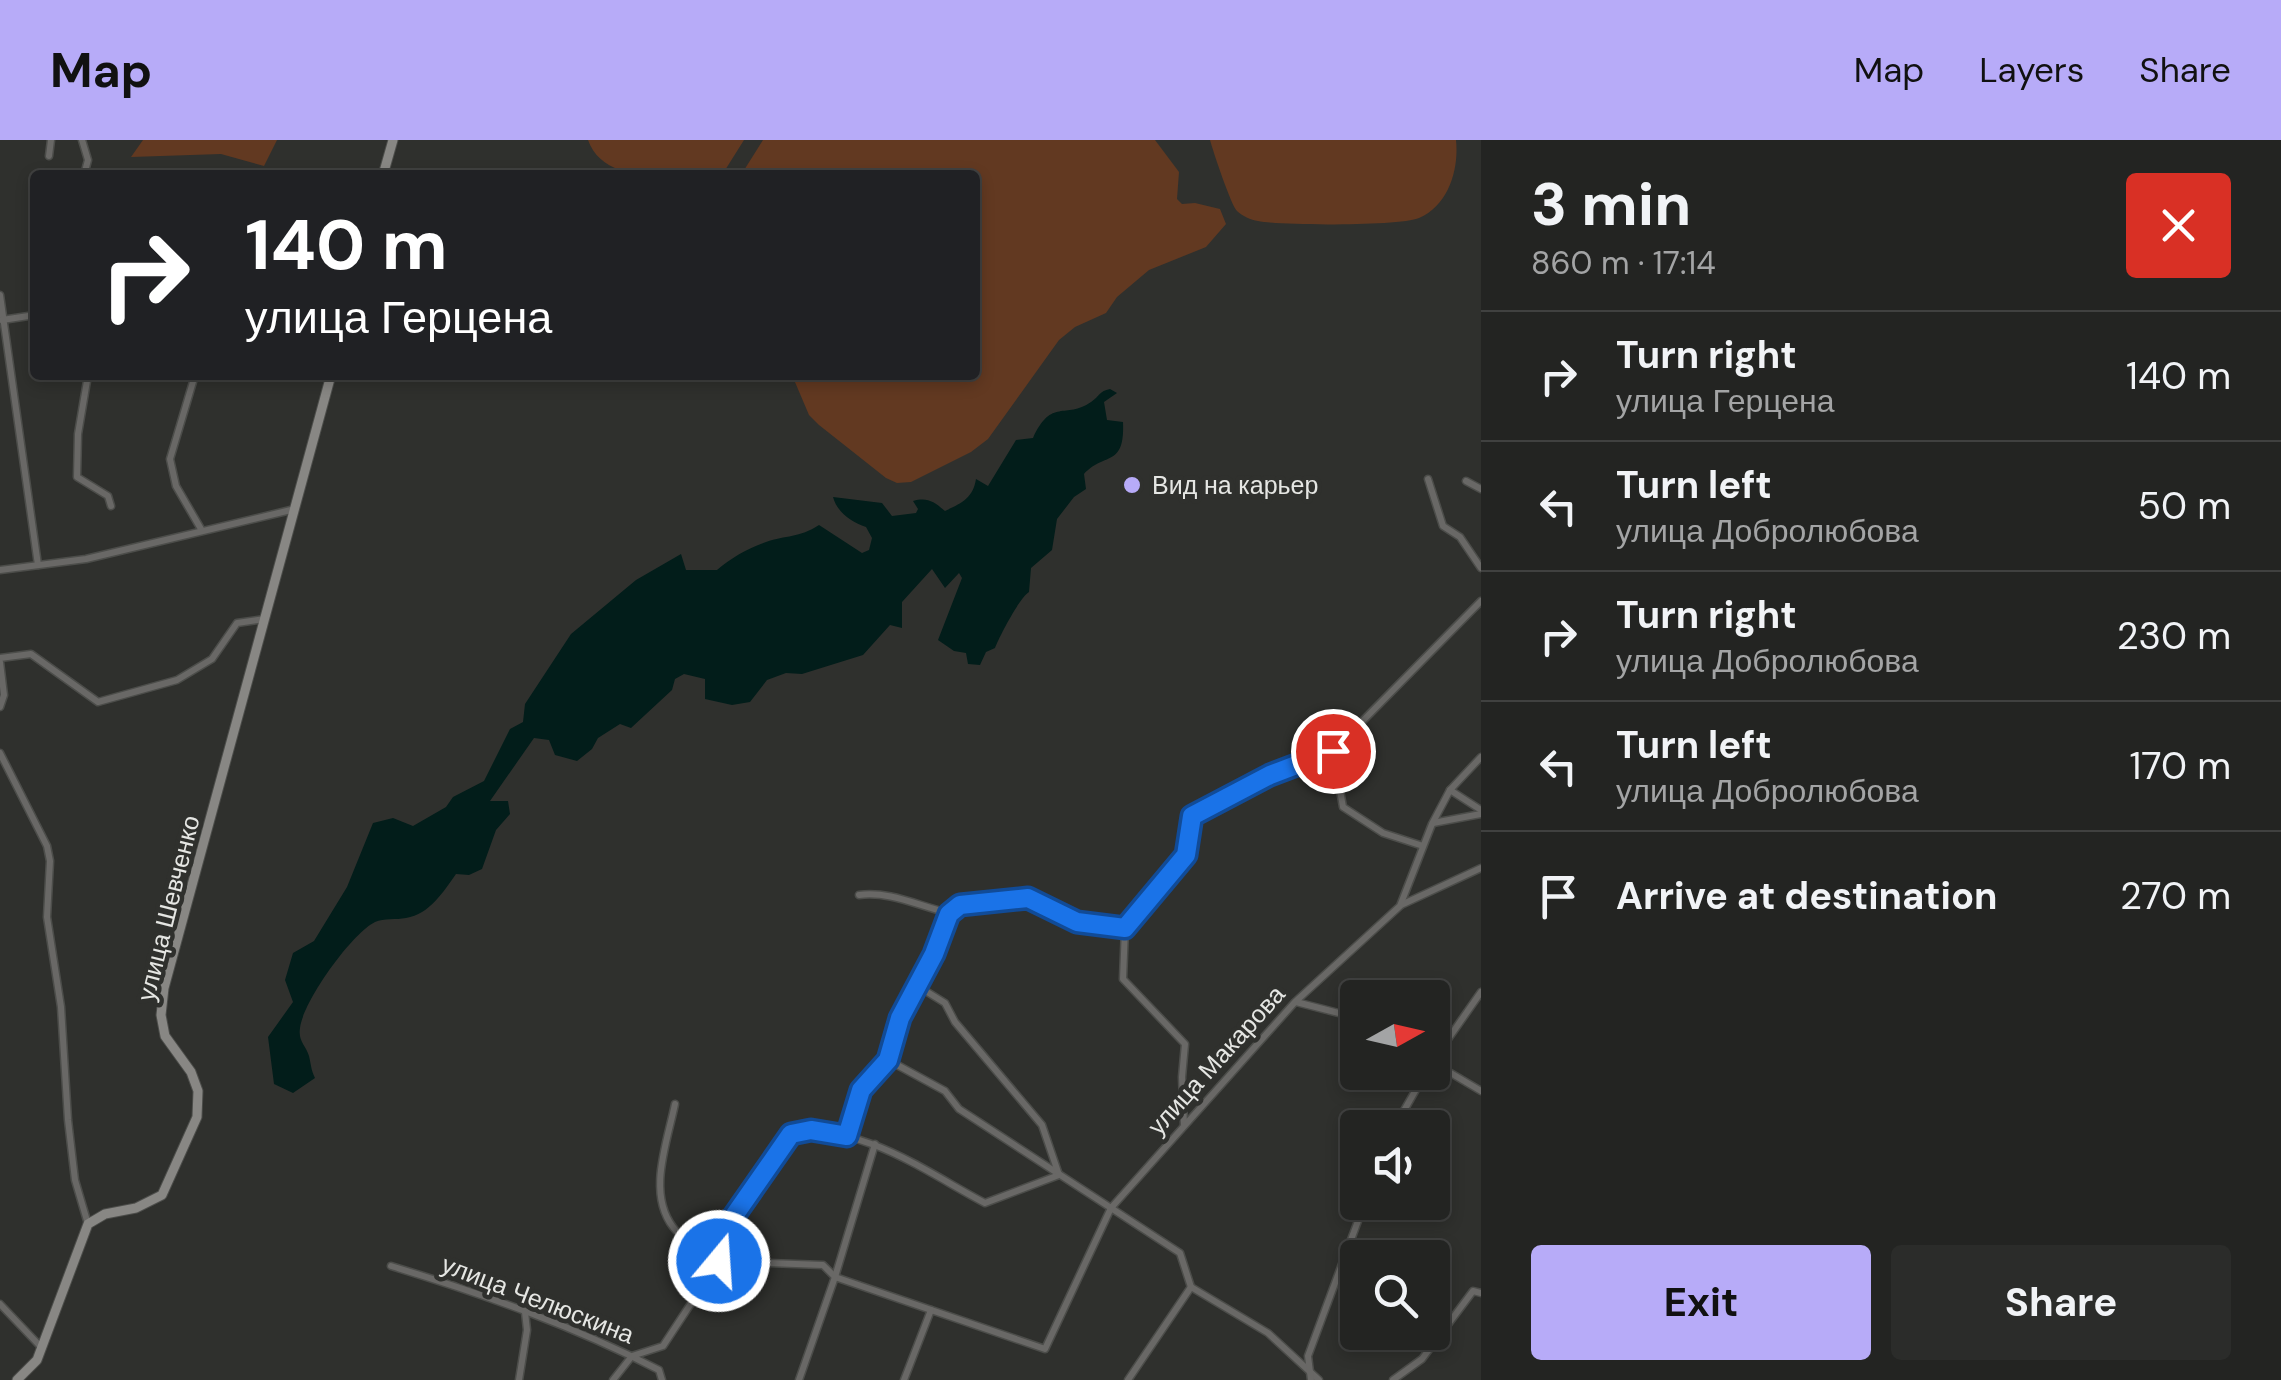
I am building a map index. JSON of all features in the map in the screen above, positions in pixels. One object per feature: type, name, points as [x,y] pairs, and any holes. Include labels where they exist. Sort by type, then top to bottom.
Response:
[{"type":"street","points":[[49,156],[50,140]]},
{"type":"street","points":[[82,140],[88,160],[85,170]]},
{"type":"street","points":[[384,170],[393,140]]},
{"type":"street","points":[[0,295],[38,565]]},
{"type":"street","points":[[2,320],[30,315]]},
{"type":"street","points":[[87,380],[78,434],[77,477],[108,496],[111,506]]},
{"type":"street","points":[[194,380],[170,459],[176,486],[201,529]]},
{"type":"street","name":"улица Шевченко","points":[[88,1224],[105,1214],[136,1208],[162,1195],[197,1117],[198,1090],[165,1036],[161,1014],[164,988],[330,380]]},
{"type":"street","points":[[1428,479],[1443,526],[1460,536],[1481,568]]},
{"type":"street","points":[[1466,481],[1481,489]]},
{"type":"street","points":[[0,570],[86,559],[295,509]]},
{"type":"street","points":[[1184,1125],[1185,1044],[1123,979],[1125,928],[1186,855],[1192,816],[1270,775],[1333,751],[1481,601]]},
{"type":"street","points":[[0,707],[4,695],[0,660],[31,654],[98,702],[177,680],[212,659],[237,622],[265,619]]},
{"type":"street","points":[[1333,751],[1342,808],[1383,833],[1424,846]]},
{"type":"street","points":[[0,753],[47,846],[50,861],[47,917],[60,1007],[76,1180],[88,1224],[37,1360],[17,1380]]},
{"type":"street","name":"улица Макарова","points":[[930,1310],[1044,1349],[1111,1208],[1295,1002],[1400,906],[1432,824],[1450,790],[1481,757]]},
{"type":"street","points":[[1450,790],[1481,812]]},
{"type":"street","points":[[1432,824],[1481,812]]},
{"type":"street","points":[[1400,906],[1481,868]]},
{"type":"street","points":[[859,895],[881,892],[949,914]]},
{"type":"street","points":[[847,1136],[861,1090],[888,1060],[900,1018],[934,954],[949,914],[960,905],[1028,898],[1077,922],[1125,928]]},
{"type":"street","points":[[916,985],[945,1004],[955,1022],[1042,1125],[1059,1175]]},
{"type":"street","points":[[1450,1036],[1481,992]]},
{"type":"street","points":[[1295,1002],[1340,1013]]},
{"type":"street","points":[[888,1060],[945,1092],[959,1109],[1180,1253],[1191,1287],[1268,1333],[1310,1376],[1319,1380]]},
{"type":"street","points":[[1450,1073],[1481,1092]]},
{"type":"street","points":[[675,1104],[660,1182],[660,1205],[675,1230],[719,1261],[823,1265],[835,1277],[930,1310],[904,1380]]},
{"type":"street","points":[[612,1380],[632,1356],[663,1346],[719,1261],[720,1236],[791,1134],[811,1130],[875,1144],[984,1203],[1059,1175]]},
{"type":"street","points":[[799,1380],[875,1144]]},
{"type":"street","points":[[1310,1376],[1308,1356],[1359,1220]]},
{"type":"street","name":"улица Челюскина","points":[[392,1266],[484,1294],[632,1356],[659,1370],[662,1380]]},
{"type":"street","points":[[1128,1380],[1191,1287]]},
{"type":"street","points":[[1392,1380],[1422,1359],[1473,1291],[1481,1293]]},
{"type":"street","points":[[0,1304],[42,1348]]},
{"type":"street","points":[[519,1380],[526,1312]]},
{"type":"shaded area","points":[[143,140],[277,140],[264,166],[221,154],[131,157]]},
{"type":"shaded area","points":[[588,140],[744,140],[725,170],[621,170],[597,155]]},
{"type":"shaded area","points":[[763,140],[1155,140],[1179,172],[1177,199],[1182,204],[1220,209],[1226,224],[1206,247],[1149,270],[1117,297],[1106,313],[1075,327],[1059,340],[988,439],[971,452],[911,482],[897,483],[809,415],[794,380],[980,380],[980,170],[744,170]]},
{"type":"shaded area","points":[[1210,140],[1456,140],[1457,151],[1454,174],[1445,195],[1419,218],[1366,224],[1290,224],[1255,220],[1237,211]]},
{"type":"water","points":[[1110,389],[1117,393],[1104,402],[1107,420],[1123,422],[1121,446],[1112,457],[1084,474],[1086,489],[1074,497],[1057,519],[1052,550],[1031,568],[1029,592],[980,665],[968,664],[966,653],[954,651],[938,640],[962,578],[959,573],[945,588],[932,569],[902,602],[902,628],[890,625],[863,655],[802,674],[786,673],[767,680],[750,702],[732,705],[705,699],[705,679],[684,674],[631,728],[620,724],[598,738],[577,761],[555,755],[549,740],[534,738],[490,801],[508,801],[510,814],[496,830],[482,869],[469,875],[456,874],[435,901],[415,916],[375,922],[354,940],[319,986],[303,1016],[300,1037],[315,1078],[293,1093],[274,1084],[268,1037],[293,1002],[285,980],[293,953],[314,941],[347,887],[373,823],[393,818],[413,826],[446,807],[453,797],[484,781],[510,729],[523,722],[525,704],[571,634],[636,580],[681,554],[686,570],[717,570],[753,547],[819,525],[862,553],[869,550],[872,538],[866,527],[845,516],[833,497],[882,503],[892,516],[916,513],[913,501],[918,500],[931,501],[945,511],[966,499],[976,479],[988,486],[1016,440],[1033,438],[1053,413],[1082,407]]},
{"type":"place","name":"Вид на карьер","points":[[1132,485]]},
{"type":"route","points":[[719,1261],[720,1236],[791,1134],[811,1130],[847,1136],[861,1090],[888,1060],[900,1018],[934,954],[949,914],[960,905],[1028,898],[1077,922],[1125,928],[1186,855],[1192,816],[1270,775],[1333,751]]}]
